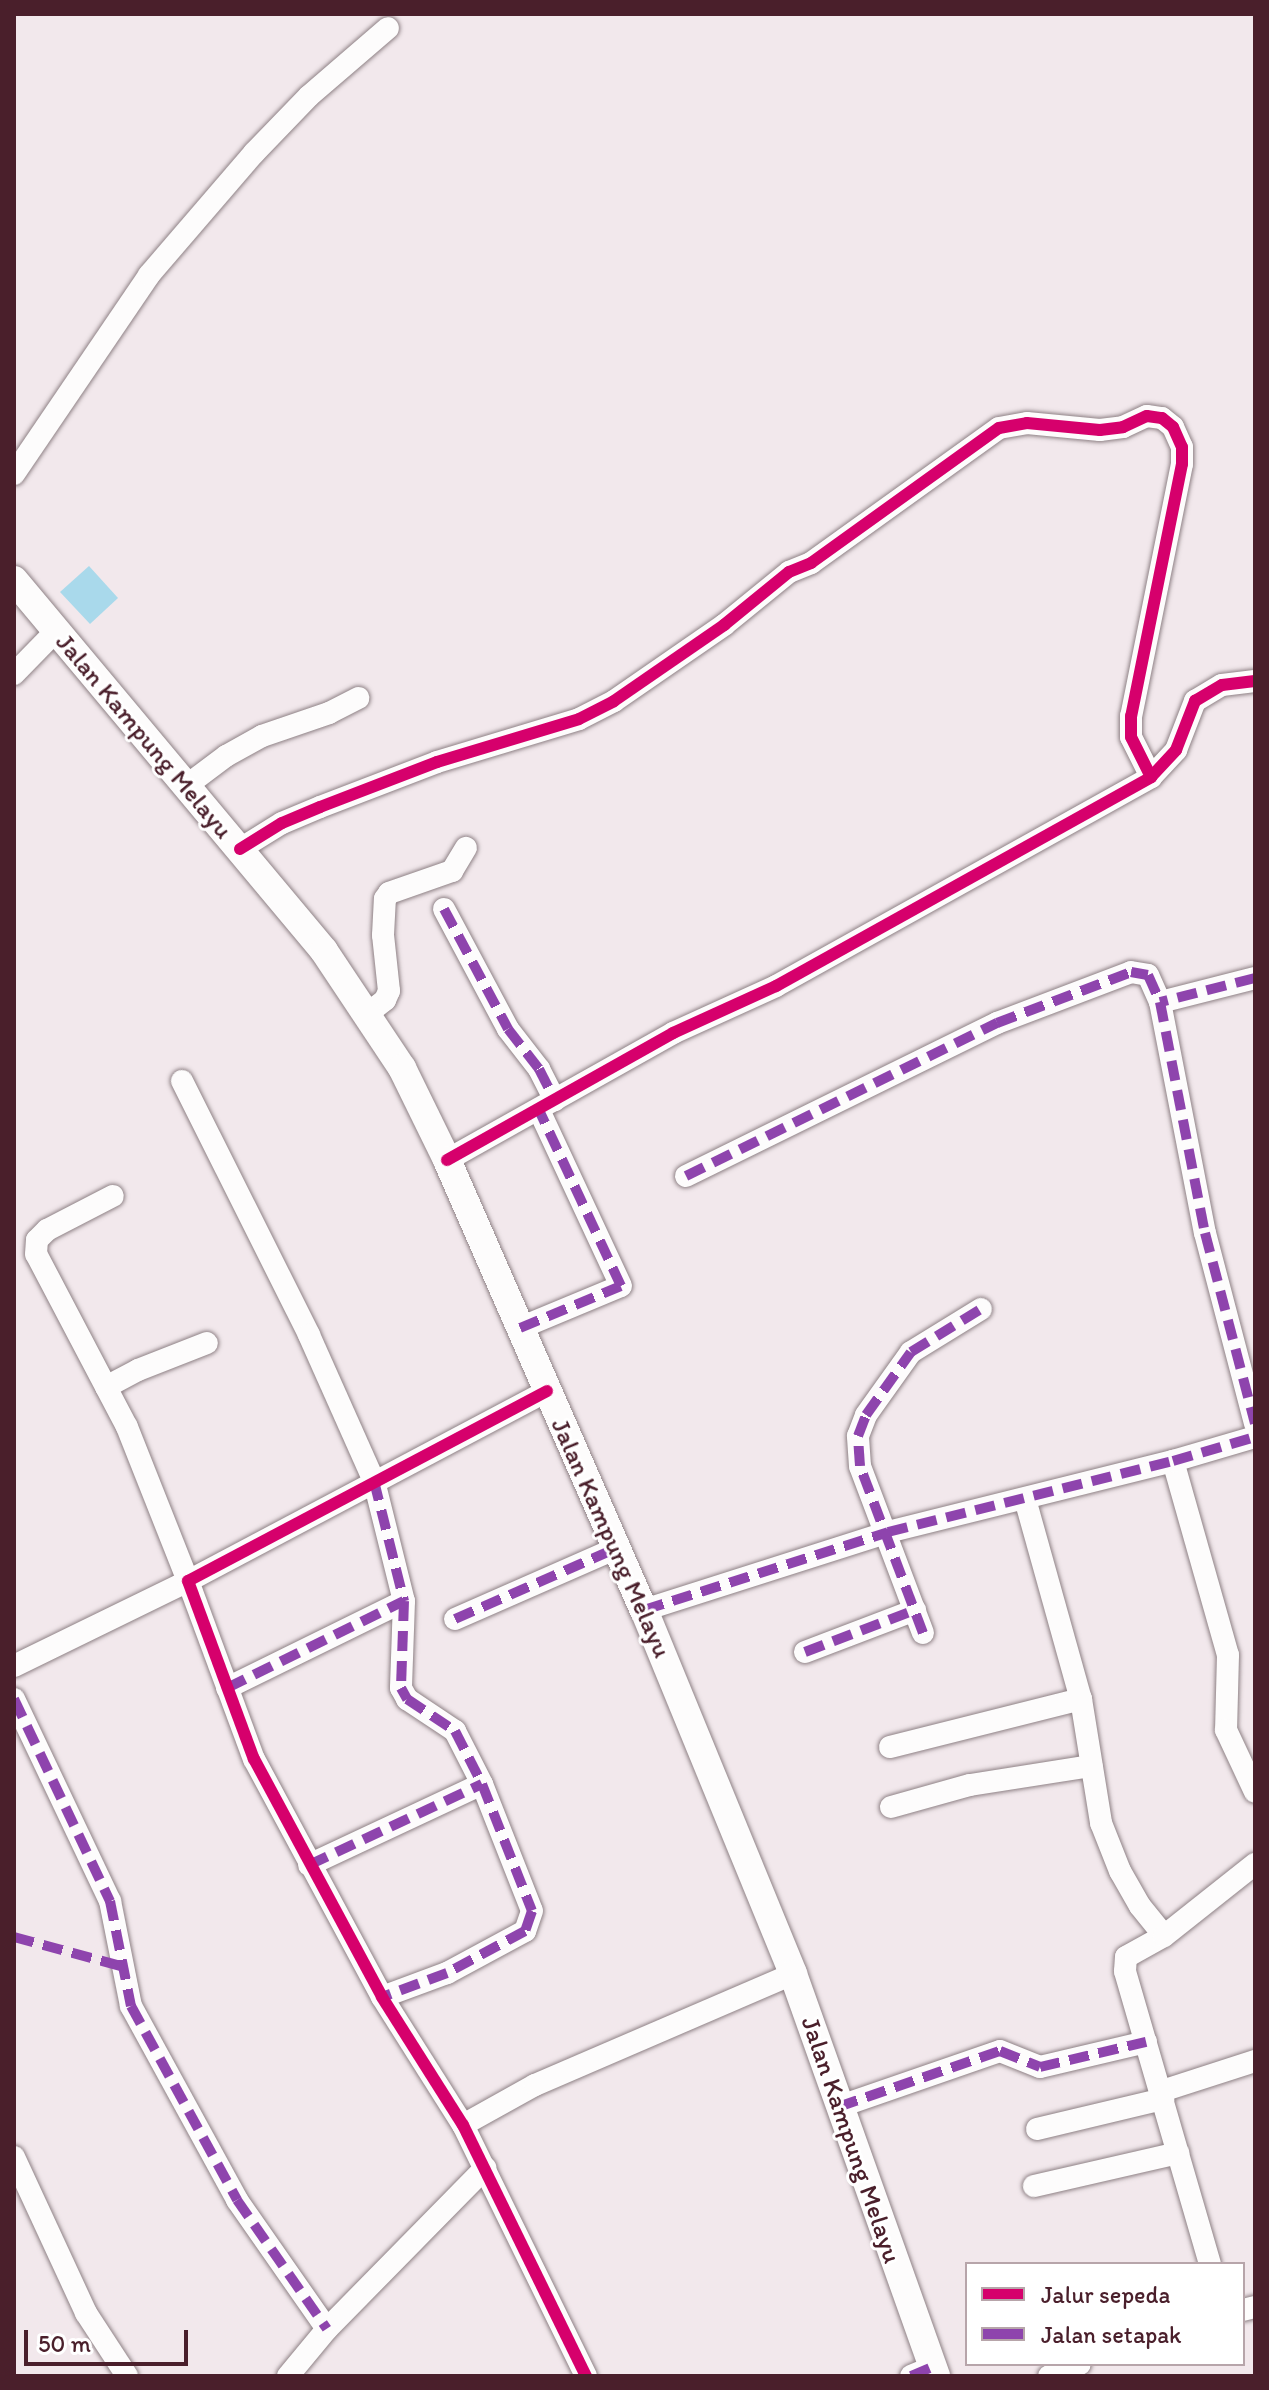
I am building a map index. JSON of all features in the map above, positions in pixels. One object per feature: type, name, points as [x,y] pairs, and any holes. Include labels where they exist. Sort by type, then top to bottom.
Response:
[{"type":"main road","name":"Jalan Kampung Melayu","points":[[14,580],[324,951],[402,1068],[447,1160],[644,1610],[793,1974],[927,2373]]},
{"type":"street","points":[[14,474],[149,275],[254,153],[309,96],[388,28]]},
{"type":"street","points":[[240,849],[282,823],[333,802],[437,762],[579,719],[614,701],[724,625],[789,572],[811,563],[999,428],[1027,423],[1100,430],[1123,427],[1147,416],[1162,418],[1173,427],[1182,447],[1182,464],[1131,716],[1131,737],[1151,777]]},
{"type":"street","points":[[14,674],[55,632]]},
{"type":"street","points":[[447,1160],[673,1033],[776,986],[1151,777],[1176,750],[1195,701],[1222,685],[1255,681]]},
{"type":"street","points":[[186,786],[226,756],[262,736],[329,713],[358,698]]},
{"type":"street","points":[[367,1014],[385,1000],[389,991],[383,935],[385,899],[389,893],[452,871],[466,848]]},
{"type":"street","points":[[444,909],[508,1029],[539,1069],[547,1105],[621,1286],[520,1328]]},
{"type":"street","points":[[686,1176],[997,1023],[1131,972],[1148,975],[1160,1002],[1205,1233],[1255,1424]]},
{"type":"street","points":[[1160,1002],[1255,978]]},
{"type":"street","points":[[182,1081],[309,1335],[374,1481],[404,1601],[401,1688],[407,1699],[455,1731],[482,1784],[532,1911],[525,1931],[447,1973],[382,1997]]},
{"type":"street","points":[[113,1196],[47,1230],[37,1240],[36,1254],[127,1427],[254,1759],[382,1997],[463,2125],[586,2376]]},
{"type":"street","points":[[923,1633],[888,1532],[860,1466],[858,1436],[866,1415],[911,1352],[981,1309]]},
{"type":"street","points":[[106,1387],[138,1370],[207,1343]]},
{"type":"street","points":[[14,1666],[188,1581],[547,1391]]},
{"type":"street","points":[[644,1610],[888,1532],[1173,1461],[1255,1437]]},
{"type":"street","points":[[1173,1461],[1228,1655],[1226,1730],[1255,1792]]},
{"type":"street","points":[[1025,1499],[1081,1699],[1101,1823],[1120,1871],[1140,1906],[1164,1936]]},
{"type":"street","points":[[455,1619],[617,1548]]},
{"type":"street","points":[[227,1688],[404,1601]]},
{"type":"street","points":[[805,1652],[915,1610]]},
{"type":"street","points":[[14,1699],[110,1901],[131,2006],[237,2200],[327,2329]]},
{"type":"street","points":[[890,1747],[1081,1699]]},
{"type":"street","points":[[891,1807],[970,1785],[1092,1766]]},
{"type":"street","points":[[309,1865],[482,1784]]},
{"type":"street","points":[[1209,2262],[1125,1971],[1126,1957],[1164,1936],[1255,1864]]},
{"type":"street","points":[[463,2125],[535,2085],[793,1974]]},
{"type":"street","points":[[838,2107],[1000,2051],[1040,2067],[1146,2042]]},
{"type":"street","points":[[1037,2129],[1162,2095],[1255,2061]]},
{"type":"street","points":[[1034,2186],[1178,2153]]},
{"type":"street","points":[[14,2157],[86,2313],[127,2376]]},
{"type":"street","points":[[288,2376],[327,2329],[485,2168]]},
{"type":"street","points":[[1049,2376],[1075,2366]]},
{"type":"water","points":[[89,566],[118,598],[90,624],[60,592]]},
{"type":"marked path","points":[[444,909],[508,1029],[539,1069],[555,1100]]},
{"type":"marked path","points":[[686,1176],[997,1023],[1131,972],[1148,975],[1160,1002]]},
{"type":"marked path","points":[[1255,978],[1160,1002],[1205,1233],[1255,1424]]},
{"type":"marked path","points":[[520,1328],[621,1286],[539,1110]]},
{"type":"marked path","points":[[923,1633],[860,1466],[858,1436],[866,1415],[911,1352],[981,1309]]},
{"type":"marked path","points":[[644,1610],[888,1532],[1173,1461],[1255,1437]]},
{"type":"marked path","points":[[374,1481],[404,1601],[401,1688],[407,1699],[455,1731],[482,1784],[532,1911],[525,1931],[447,1973],[382,1997]]},
{"type":"marked path","points":[[455,1619],[617,1548]]},
{"type":"marked path","points":[[227,1688],[404,1601]]},
{"type":"marked path","points":[[805,1652],[915,1610]]},
{"type":"marked path","points":[[14,1699],[110,1901],[131,2006],[237,2200],[327,2329]]},
{"type":"marked path","points":[[309,1865],[482,1784]]},
{"type":"marked path","points":[[14,1937],[121,1966]]},
{"type":"marked path","points":[[838,2107],[1000,2051],[1040,2067],[1146,2042]]},
{"type":"marked path","points":[[911,2376],[932,2367]]},
{"type":"cycle path","points":[[240,849],[282,823],[320,807],[437,762],[579,719],[614,701],[724,625],[789,572],[811,563],[999,428],[1027,423],[1100,430],[1123,427],[1147,416],[1162,418],[1173,427],[1182,447],[1182,464],[1131,716],[1131,737],[1151,777]]},
{"type":"cycle path","points":[[447,1160],[673,1033],[776,986],[1151,777],[1176,750],[1195,701],[1222,685],[1255,681]]},
{"type":"cycle path","points":[[547,1391],[188,1581],[254,1759],[382,1997],[463,2125],[586,2376]]}]
